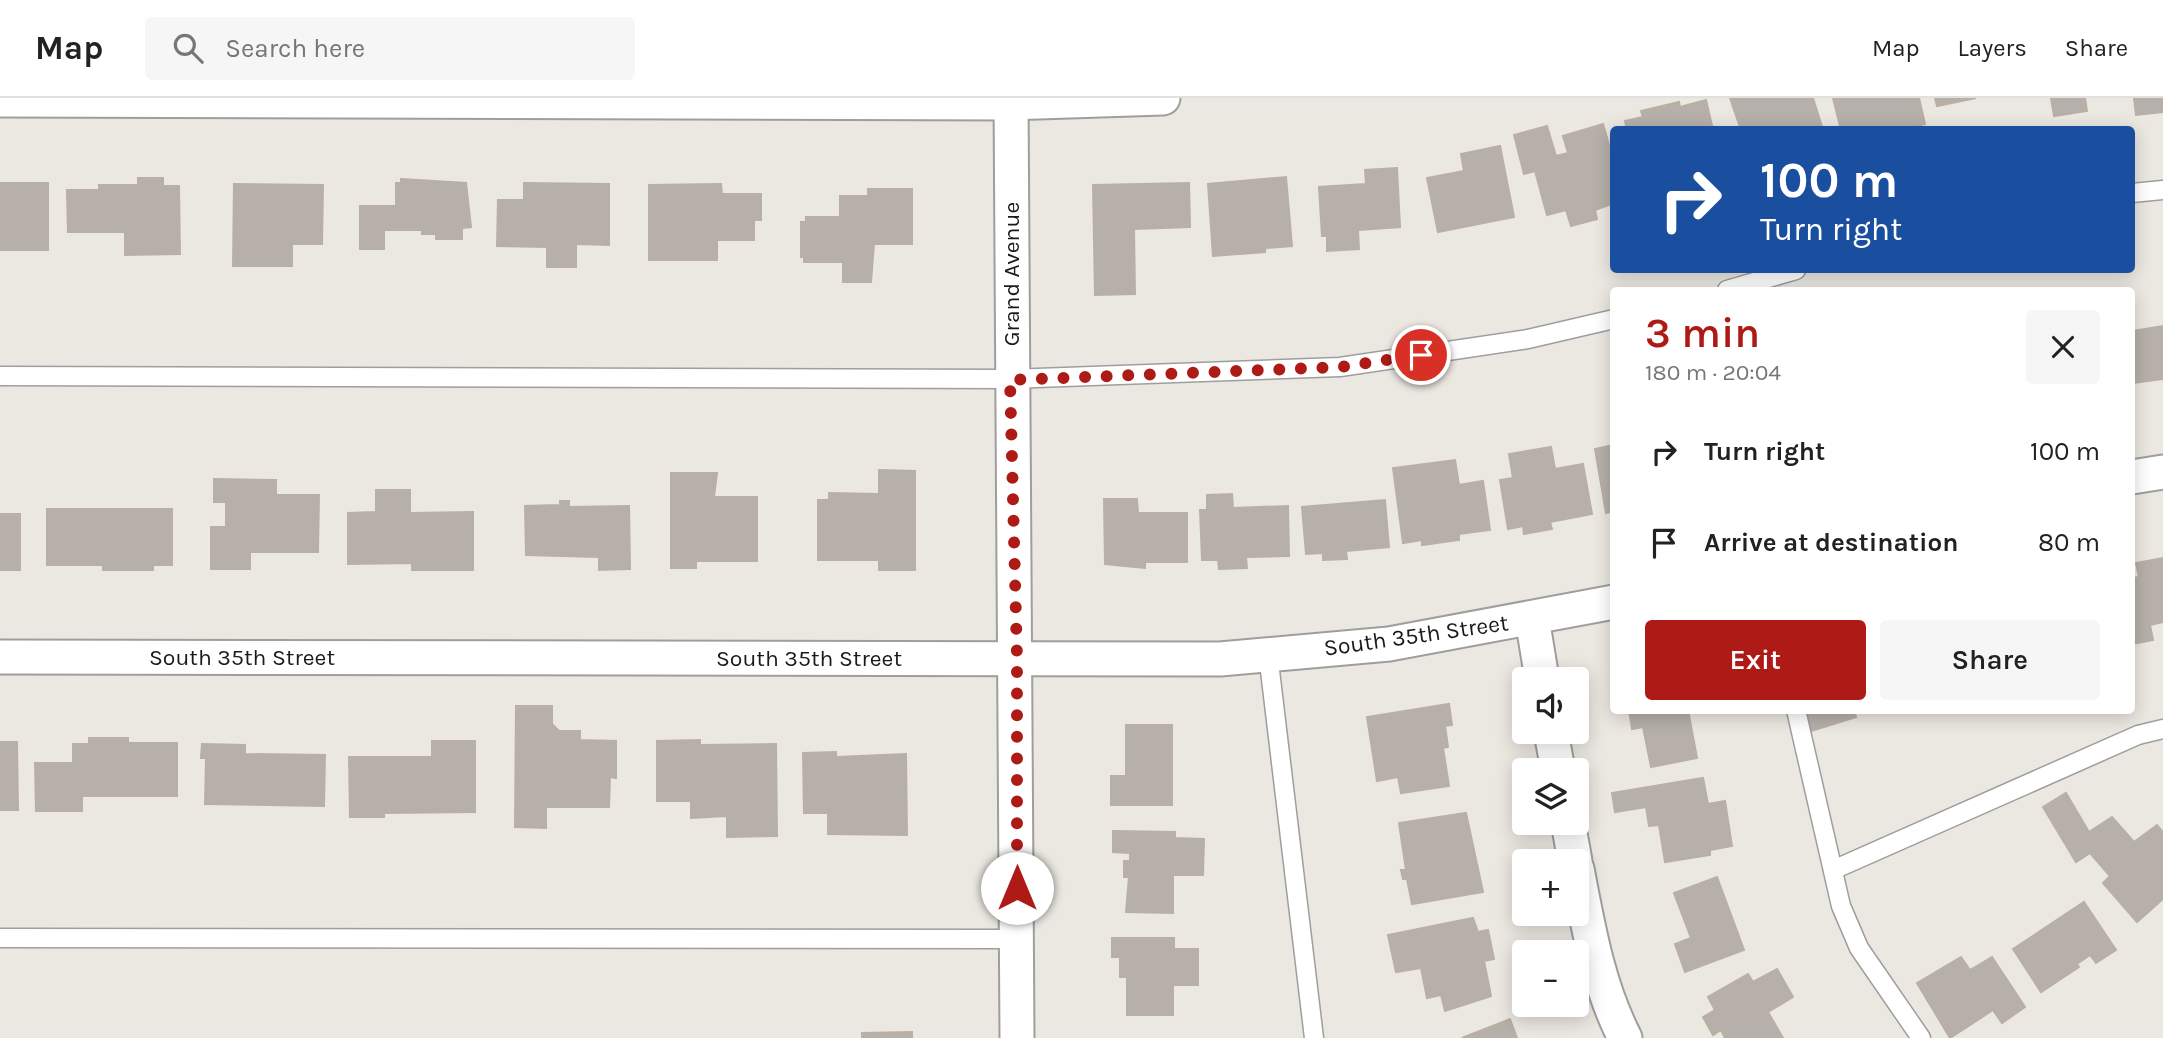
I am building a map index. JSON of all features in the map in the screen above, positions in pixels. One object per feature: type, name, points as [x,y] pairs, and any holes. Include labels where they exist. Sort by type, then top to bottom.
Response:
[{"type":"street","points":[[0,100],[1011,101],[1163,98]]},
{"type":"street","name":"Grand Avenue","points":[[1011,101],[1010,380],[1017,658],[1017,1038]]},
{"type":"street","points":[[2135,477],[2163,472]]},
{"type":"street","name":"South 35th Street","points":[[0,657],[1220,659],[1389,644],[1610,603]]},
{"type":"street","points":[[1532,618],[1540,667]]},
{"type":"street","points":[[1588,926],[1609,1002],[1625,1038]]},
{"type":"lane","points":[[2135,193],[2163,190]]},
{"type":"lane","points":[[1737,287],[1786,273]]},
{"type":"lane","points":[[0,376],[1010,380],[1340,367],[1528,340],[1610,320]]},
{"type":"lane","points":[[1268,654],[1314,1038]]},
{"type":"lane","points":[[1798,714],[1841,906],[1859,948],[1921,1038]]},
{"type":"lane","points":[[1833,870],[2138,735],[2163,729]]},
{"type":"lane","points":[[0,938],[1017,939]]},
{"type":"building","points":[[1730,98],[1813,98],[1822,126],[1740,126]]},
{"type":"building","points":[[1833,98],[1919,98],[1925,124],[1917,126],[1840,126]]},
{"type":"building","points":[[1935,98],[1976,98],[1937,106]]},
{"type":"building","points":[[2051,98],[2085,98],[2087,111],[2054,116]]},
{"type":"building","points":[[2134,98],[2163,98],[2163,112],[2136,115]]},
{"type":"building","points":[[1706,100],[1712,126],[1626,126],[1625,121],[1643,117],[1641,111],[1679,102],[1680,107]]},
{"type":"building","points":[[1603,124],[1610,148],[1610,204],[1595,210],[1597,219],[1571,226],[1566,210],[1547,215],[1535,171],[1524,174],[1514,135],[1547,126],[1556,156],[1568,153],[1563,136]]},
{"type":"building","points":[[1500,146],[1514,217],[1438,232],[1427,178],[1464,171],[1461,154]]},
{"type":"building","points":[[1397,168],[1400,227],[1358,230],[1359,249],[1327,251],[1327,236],[1322,236],[1319,187],[1366,184],[1365,170]]},
{"type":"building","points":[[1286,177],[1292,246],[1265,248],[1265,252],[1213,256],[1208,184]]},
{"type":"building","points":[[138,178],[163,178],[163,186],[179,186],[180,254],[125,255],[125,232],[68,232],[67,190],[99,190],[99,185],[138,185]]},
{"type":"building","points":[[401,179],[466,183],[471,227],[462,228],[462,239],[436,239],[436,234],[422,234],[422,230],[384,230],[384,249],[360,249],[360,206],[396,206],[396,183],[401,183]]},
{"type":"building","points":[[0,183],[48,183],[48,250],[0,250]]},
{"type":"building","points":[[524,183],[609,184],[609,245],[576,244],[576,267],[547,267],[547,247],[497,246],[498,200],[524,200]]},
{"type":"building","points":[[1189,183],[1190,227],[1134,229],[1135,294],[1095,295],[1093,185]]},
{"type":"building","points":[[234,184],[323,185],[322,244],[292,244],[292,266],[233,266]]},
{"type":"building","points":[[721,184],[722,194],[761,194],[761,220],[754,220],[754,240],[717,240],[717,260],[649,260],[649,185]]},
{"type":"building","points":[[868,189],[912,189],[912,244],[874,244],[871,282],[843,282],[843,262],[804,262],[804,257],[801,257],[801,222],[806,222],[806,217],[840,217],[840,196],[868,196]]},
{"type":"building","points":[[2163,326],[2163,379],[2135,383],[2135,331]]},
{"type":"building","points":[[1610,446],[1610,512],[1606,513],[1595,449]]},
{"type":"building","points":[[1551,447],[1555,469],[1583,464],[1592,514],[1550,522],[1552,529],[1524,534],[1523,526],[1508,529],[1500,480],[1513,478],[1509,454]]},
{"type":"building","points":[[1455,460],[1459,485],[1483,481],[1490,530],[1459,534],[1459,540],[1422,545],[1422,540],[1403,543],[1393,468]]},
{"type":"building","points":[[879,470],[915,471],[915,570],[879,570],[879,560],[818,560],[818,500],[829,500],[829,493],[879,494]]},
{"type":"building","points":[[671,473],[717,473],[714,497],[757,497],[757,561],[696,561],[696,568],[671,568]]},
{"type":"building","points":[[214,479],[276,480],[276,495],[319,495],[318,552],[250,552],[250,569],[211,569],[211,527],[226,527],[226,502],[214,502]]},
{"type":"building","points":[[376,490],[410,490],[410,513],[473,512],[473,570],[412,570],[412,563],[348,564],[348,513],[376,512]]},
{"type":"building","points":[[1232,494],[1233,508],[1288,506],[1289,556],[1246,557],[1247,568],[1219,569],[1218,560],[1202,560],[1200,510],[1207,510],[1207,495]]},
{"type":"building","points":[[1104,499],[1137,499],[1138,513],[1187,513],[1187,562],[1145,562],[1145,568],[1105,564]]},
{"type":"building","points":[[1385,500],[1389,547],[1346,551],[1347,559],[1323,560],[1323,553],[1306,554],[1302,507]]},
{"type":"building","points":[[560,501],[569,501],[569,507],[629,506],[630,569],[599,570],[599,557],[526,555],[525,506],[560,505]]},
{"type":"building","points":[[47,509],[172,509],[172,565],[153,565],[153,570],[103,570],[103,565],[47,565]]},
{"type":"building","points":[[0,514],[20,514],[20,570],[0,570]]},
{"type":"building","points":[[2163,558],[2163,622],[2150,625],[2153,640],[2135,643],[2135,578],[2139,577],[2136,563]]},
{"type":"building","points":[[1449,704],[1452,725],[1445,726],[1448,747],[1443,748],[1449,786],[1401,793],[1398,777],[1377,781],[1367,717]]},
{"type":"building","points":[[516,706],[552,706],[552,724],[559,731],[580,731],[580,740],[616,741],[616,778],[610,777],[609,807],[546,807],[546,828],[515,827]]},
{"type":"building","points":[[1630,714],[1689,714],[1697,758],[1651,767],[1643,727],[1632,729]]},
{"type":"building","points":[[1806,714],[1855,714],[1856,717],[1811,731]]},
{"type":"building","points":[[1126,725],[1172,725],[1172,805],[1111,805],[1111,776],[1126,776]]},
{"type":"building","points":[[89,738],[128,738],[128,743],[177,743],[177,796],[82,796],[82,811],[36,811],[35,763],[73,763],[73,744],[89,744]]},
{"type":"building","points":[[700,740],[700,745],[776,744],[777,836],[727,837],[727,816],[691,818],[691,801],[657,801],[657,741]]},
{"type":"building","points":[[432,741],[475,741],[475,812],[384,813],[384,817],[350,817],[349,757],[432,757]]},
{"type":"building","points":[[0,742],[17,742],[18,810],[0,810]]},
{"type":"building","points":[[202,744],[245,745],[245,754],[325,755],[324,806],[205,804],[206,758],[201,758]]},
{"type":"building","points":[[836,752],[836,757],[906,754],[907,835],[828,834],[828,813],[804,813],[803,753]]},
{"type":"building","points":[[1703,778],[1708,804],[1725,801],[1732,846],[1710,850],[1710,855],[1665,862],[1659,825],[1649,826],[1646,807],[1615,812],[1612,793]]},
{"type":"building","points":[[2066,793],[2089,832],[2112,817],[2134,842],[2157,825],[2163,832],[2163,899],[2137,922],[2103,883],[2110,876],[2090,853],[2076,862],[2043,807]]},
{"type":"building","points":[[1466,813],[1483,892],[1412,904],[1407,879],[1403,879],[1401,870],[1406,870],[1399,823]]},
{"type":"building","points":[[1113,831],[1175,832],[1175,838],[1204,839],[1203,875],[1173,875],[1173,913],[1126,912],[1129,877],[1124,877],[1124,861],[1130,861],[1130,853],[1113,852]]},
{"type":"building","points":[[1717,877],[1744,950],[1685,972],[1675,944],[1691,938],[1674,893]]},
{"type":"building","points":[[2084,902],[2116,950],[2096,963],[2090,955],[2077,964],[2079,967],[2041,992],[2013,949]]},
{"type":"building","points":[[1473,918],[1478,932],[1488,930],[1494,959],[1484,961],[1491,996],[1445,1011],[1441,995],[1427,998],[1421,968],[1396,972],[1388,935]]},
{"type":"building","points":[[1112,938],[1174,938],[1174,949],[1198,949],[1198,985],[1173,985],[1173,1015],[1127,1015],[1127,977],[1120,977],[1120,957],[1112,957]]},
{"type":"building","points":[[1961,957],[1970,970],[1992,957],[2025,1007],[2002,1023],[1993,1010],[1950,1038],[1917,983]]},
{"type":"building","points":[[1777,969],[1793,997],[1768,1012],[1783,1038],[1725,1038],[1721,1030],[1713,1035],[1703,1017],[1715,1010],[1708,997],[1748,974],[1753,982]]},
{"type":"building","points":[[1510,1019],[1517,1038],[1462,1038]]},
{"type":"building","points":[[912,1032],[912,1038],[862,1038],[862,1033]]},
{"type":"route","points":[[1017,888],[1017,658],[1010,380],[1340,367],[1421,355]]}]
